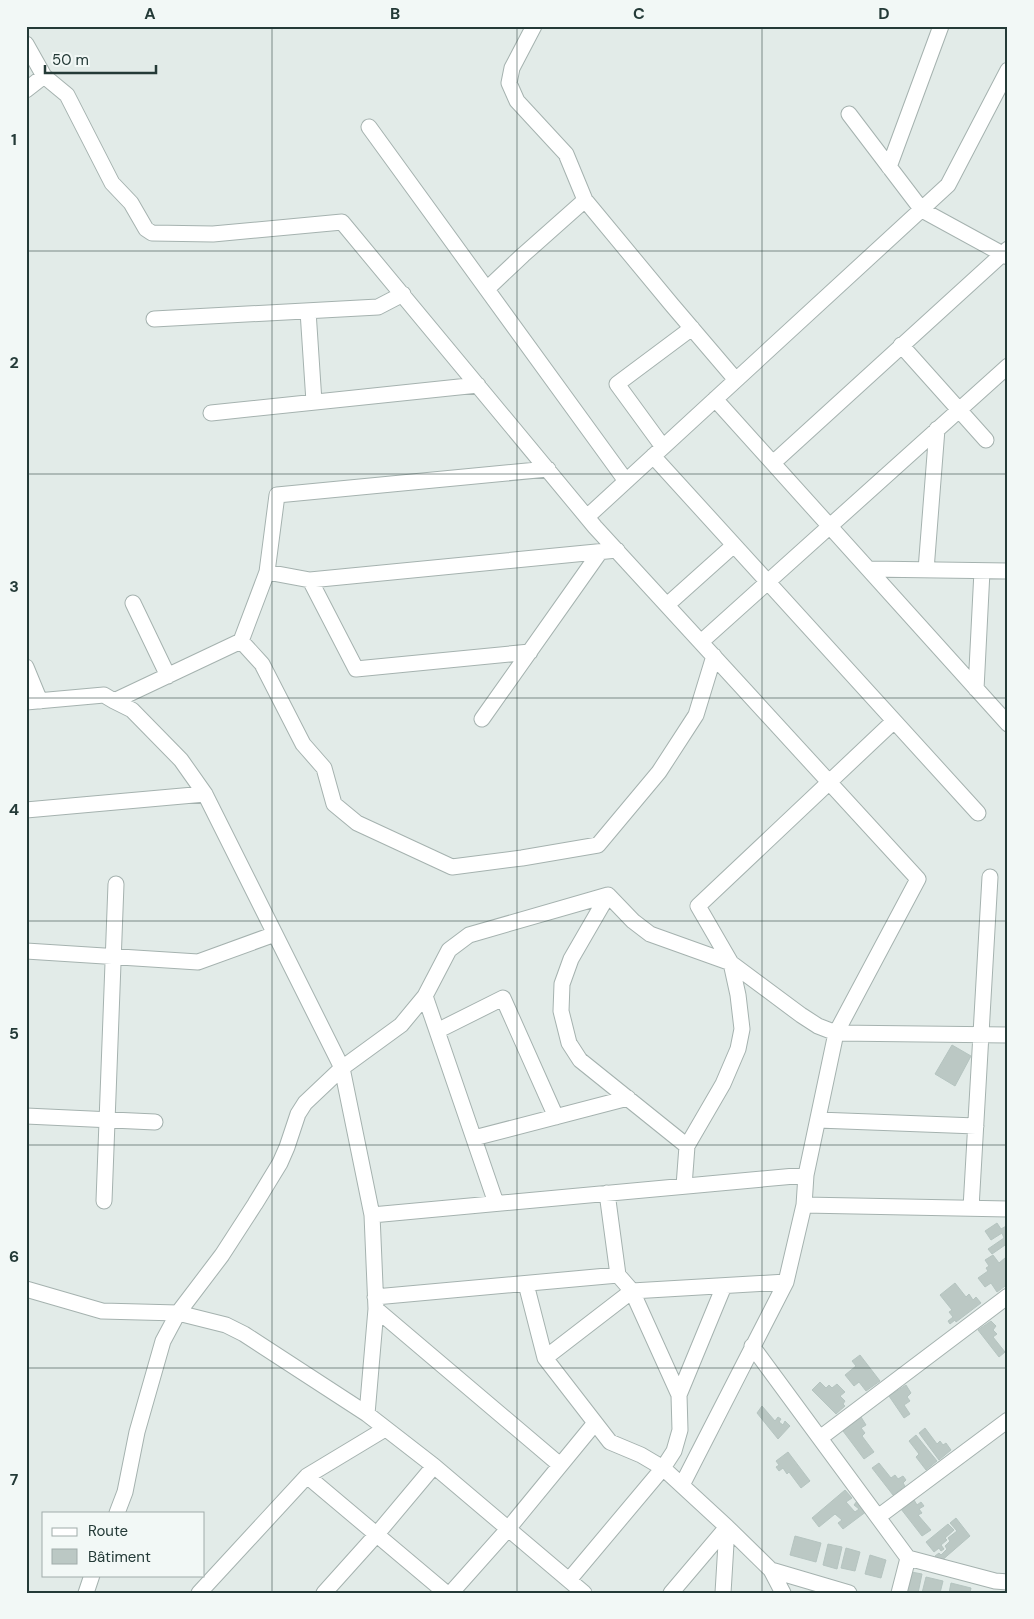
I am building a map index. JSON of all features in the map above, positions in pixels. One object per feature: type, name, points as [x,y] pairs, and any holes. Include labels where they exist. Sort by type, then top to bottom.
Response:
[{"type":"street","points":[[534,26],[512,68],[509,83],[518,101],[566,154],[585,200],[736,380]]},
{"type":"street","points":[[889,167],[941,26]]},
{"type":"street","points":[[26,44],[44,76],[67,95],[112,183],[131,203],[146,229],[152,233],[214,234],[342,222],[587,516],[918,879],[836,1033],[806,1175],[804,1205],[786,1282],[682,1485]]},
{"type":"street","points":[[587,516],[948,186],[1008,70]]},
{"type":"street","points":[[26,90],[44,76]]},
{"type":"street","points":[[773,463],[901,345],[1006,253],[922,210],[849,114]]},
{"type":"street","points":[[369,126],[626,481]]},
{"type":"street","points":[[487,289],[523,254],[585,200]]},
{"type":"street","points":[[154,320],[378,307],[403,294]]},
{"type":"street","points":[[308,311],[314,402]]},
{"type":"street","points":[[692,328],[617,384],[658,452],[734,545],[978,813]]},
{"type":"street","points":[[901,345],[986,440]]},
{"type":"street","points":[[701,642],[1008,366]]},
{"type":"street","points":[[211,413],[478,385]]},
{"type":"street","points":[[715,399],[1008,724]]},
{"type":"street","points":[[926,570],[937,429]]},
{"type":"street","points":[[114,701],[241,641],[267,572],[277,495],[548,469]]},
{"type":"street","points":[[667,605],[734,545]]},
{"type":"street","points":[[267,572],[310,580],[617,550]]},
{"type":"street","points":[[482,718],[600,552]]},
{"type":"street","points":[[869,570],[1008,571]]},
{"type":"street","points":[[976,689],[982,570]]},
{"type":"street","points":[[310,580],[356,669],[530,652]]},
{"type":"street","points":[[133,604],[168,676]]},
{"type":"street","points":[[241,641],[262,664],[303,744],[324,768],[334,804],[357,823],[452,867],[522,858],[598,845],[659,772],[696,715],[714,656]]},
{"type":"street","points":[[26,667],[33,701],[104,696],[132,710],[181,760],[204,794],[342,1068],[372,1215],[376,1303],[367,1414]]},
{"type":"street","points":[[684,1186],[687,1146],[723,1084],[738,1049],[742,1029],[738,995],[731,963],[698,906],[894,721]]},
{"type":"street","points":[[26,810],[204,794]]},
{"type":"street","points":[[971,1208],[990,877]]},
{"type":"street","points":[[104,1201],[116,884]]},
{"type":"street","points":[[608,895],[633,921],[650,934],[731,963],[801,1015],[818,1026],[836,1033],[1008,1035]]},
{"type":"street","points":[[117,1512],[125,1492],[137,1432],[163,1340],[178,1313],[222,1255],[255,1204],[280,1162],[298,1114],[305,1103],[342,1068],[400,1025],[425,996],[450,950],[470,935],[608,895]]},
{"type":"street","points":[[608,895],[571,959],[562,984],[561,1011],[569,1043],[580,1060],[687,1146]]},
{"type":"street","points":[[26,951],[198,962],[274,934]]},
{"type":"street","points":[[425,996],[496,1203]]},
{"type":"street","points":[[437,1031],[504,998],[556,1117]]},
{"type":"street","points":[[474,1138],[628,1098]]},
{"type":"street","points":[[26,1116],[155,1122]]},
{"type":"street","points":[[818,1120],[976,1126]]},
{"type":"street","points":[[372,1215],[806,1175]]},
{"type":"street","points":[[608,1193],[618,1275],[632,1291],[680,1395]]},
{"type":"street","points":[[804,1205],[1008,1209]]},
{"type":"street","points":[[376,1303],[526,1284],[618,1275]]},
{"type":"street","points":[[546,1358],[632,1291],[786,1282]]},
{"type":"street","points":[[526,1284],[546,1358],[610,1442],[641,1454],[663,1468],[771,1570],[783,1593]]},
{"type":"street","points":[[569,1580],[663,1468],[674,1450],[680,1430],[680,1395],[724,1286]]},
{"type":"street","points":[[26,1289],[102,1311],[178,1313],[226,1325],[244,1334],[367,1414],[434,1466],[584,1593]]},
{"type":"street","points":[[820,1438],[1008,1296]]},
{"type":"street","points":[[376,1303],[560,1465]]},
{"type":"street","points":[[752,1346],[908,1558],[996,1585]]},
{"type":"street","points":[[878,1517],[1008,1420]]},
{"type":"street","points":[[451,1593],[508,1529],[595,1422]]},
{"type":"street","points":[[199,1593],[307,1476],[386,1429]]},
{"type":"street","points":[[324,1593],[434,1466]]},
{"type":"street","points":[[307,1476],[446,1593]]},
{"type":"street","points":[[671,1593],[727,1527]]},
{"type":"street","points":[[723,1593],[727,1527]]},
{"type":"street","points":[[899,1593],[908,1558]]},
{"type":"street","points":[[771,1570],[849,1593]]},
{"type":"street","points":[[86,1593],[92,1576]]},
{"type":"building","points":[[952,1045],[971,1056],[955,1086],[935,1074]]},
{"type":"building","points":[[997,1223],[1001,1229],[1008,1225],[1008,1243],[992,1254],[988,1249],[1004,1238],[1002,1233],[991,1240],[985,1231]]},
{"type":"building","points":[[993,1255],[999,1263],[1005,1258],[1008,1262],[1008,1284],[997,1292],[991,1283],[985,1287],[978,1278],[988,1271],[986,1268],[989,1266],[985,1260]]},
{"type":"building","points":[[955,1283],[966,1297],[969,1294],[973,1300],[976,1297],[981,1303],[956,1322],[955,1320],[950,1324],[948,1321],[953,1317],[949,1312],[952,1310],[940,1295]]},
{"type":"building","points":[[991,1321],[996,1326],[993,1330],[997,1334],[993,1337],[1005,1352],[999,1357],[978,1330]]},
{"type":"building","points":[[860,1355],[880,1381],[866,1391],[859,1382],[854,1386],[845,1375],[856,1366],[852,1361]]},
{"type":"building","points":[[820,1382],[826,1388],[829,1385],[832,1388],[837,1384],[845,1392],[840,1396],[845,1401],[843,1404],[845,1406],[836,1414],[812,1390]]},
{"type":"building","points":[[906,1385],[911,1393],[907,1397],[910,1401],[904,1405],[910,1414],[904,1418],[889,1396]]},
{"type":"building","points":[[762,1406],[775,1421],[778,1417],[781,1419],[779,1422],[783,1425],[785,1421],[790,1426],[778,1439],[757,1413]]},
{"type":"building","points":[[861,1417],[866,1425],[861,1428],[865,1433],[862,1436],[874,1452],[864,1459],[843,1431]]},
{"type":"building","points":[[925,1428],[937,1444],[940,1441],[943,1445],[946,1443],[951,1450],[939,1460],[919,1433]]},
{"type":"building","points":[[916,1435],[937,1461],[926,1470],[916,1457],[919,1454],[909,1441]]},
{"type":"building","points":[[788,1452],[810,1481],[801,1488],[789,1472],[787,1474],[783,1468],[779,1471],[776,1467],[779,1465],[776,1461]]},
{"type":"building","points":[[879,1463],[891,1478],[895,1475],[898,1479],[903,1476],[906,1480],[903,1483],[905,1486],[893,1495],[872,1468]]},
{"type":"building","points":[[845,1490],[852,1498],[846,1502],[855,1512],[859,1509],[854,1505],[857,1501],[867,1511],[843,1529],[838,1523],[842,1520],[835,1514],[819,1527],[812,1518]]},
{"type":"building","points":[[914,1500],[917,1505],[921,1502],[924,1506],[919,1509],[922,1513],[918,1515],[931,1530],[922,1536],[901,1509]]},
{"type":"building","points":[[956,1518],[970,1536],[940,1562],[935,1556],[939,1553],[941,1555],[947,1549],[945,1546],[950,1541],[948,1538],[957,1531],[950,1523]]},
{"type":"building","points":[[948,1524],[954,1530],[945,1538],[947,1540],[941,1545],[944,1549],[941,1551],[939,1548],[934,1552],[926,1542]]},
{"type":"building","points":[[795,1536],[821,1543],[816,1562],[790,1555]]},
{"type":"building","points":[[828,1544],[842,1547],[837,1569],[823,1565]]},
{"type":"building","points":[[846,1548],[860,1552],[855,1571],[841,1568]]},
{"type":"building","points":[[870,1555],[886,1560],[881,1578],[865,1574]]},
{"type":"building","points":[[906,1571],[922,1574],[918,1593],[902,1591]]},
{"type":"building","points":[[926,1577],[943,1581],[940,1593],[922,1593]]},
{"type":"building","points":[[951,1583],[971,1588],[970,1593],[949,1593]]}]
